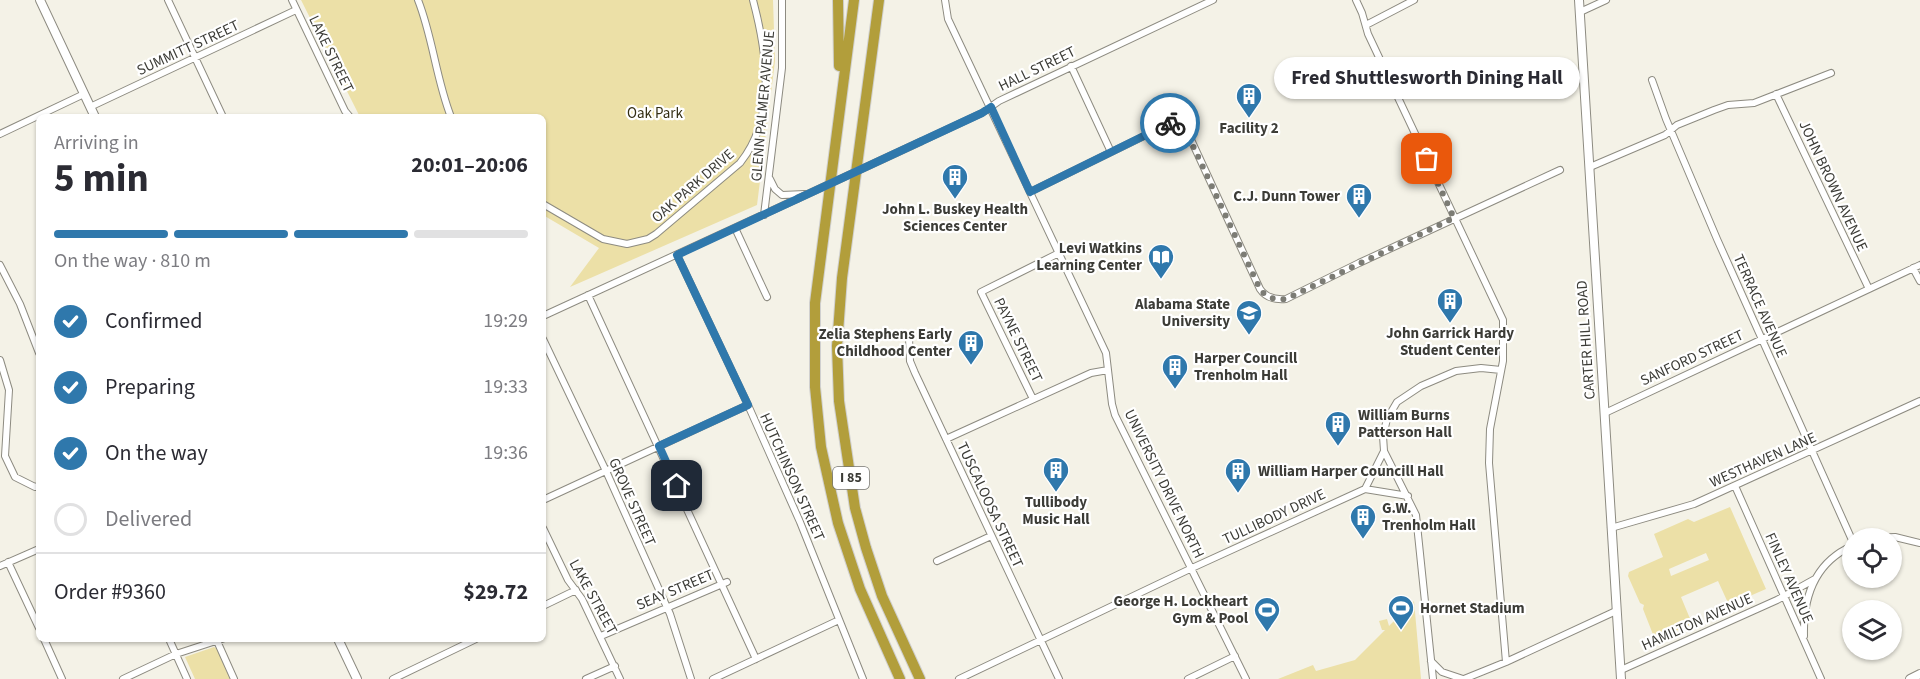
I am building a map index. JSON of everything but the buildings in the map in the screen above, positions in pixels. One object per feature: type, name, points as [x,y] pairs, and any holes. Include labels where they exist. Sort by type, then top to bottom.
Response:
[{"type":"highway","points":[[837,124],[840,57],[838,0]]},
{"type":"highway","name":"I 85","points":[[854,0],[815,303],[815,387],[821,447],[842,534],[860,589],[899,678]]},
{"type":"highway","name":"I 85","points":[[877,0],[842,278],[837,346],[839,401],[855,508],[882,596],[920,679]]},
{"type":"main road","points":[[40,0],[94,114]]},
{"type":"main road","name":"CARTER HILL ROAD","points":[[1580,0],[1621,674]]},
{"type":"main road","points":[[339,642],[357,679]]},
{"type":"street","points":[[168,0],[221,114]]},
{"type":"street","name":"LAKE STREET","points":[[292,0],[348,114]]},
{"type":"street","points":[[418,0],[427,22],[442,91],[450,114]]},
{"type":"street","name":"OAK PARK DRIVE","points":[[546,206],[603,239],[614,243],[634,243],[656,234],[740,163],[759,132],[765,81],[763,42],[753,0]]},
{"type":"street","name":"GLENN PALMER AVENUE","points":[[764,215],[782,68],[782,0]]},
{"type":"street","name":"UNIVERSITY DRIVE NORTH","points":[[945,0],[948,19],[1106,353],[1115,415],[1246,679]]},
{"type":"street","name":"HALL STREET","points":[[546,315],[982,113],[999,101],[1213,0]]},
{"type":"street","points":[[1356,0],[1365,25],[1503,320],[1503,353],[1490,429],[1489,463],[1506,662]]},
{"type":"street","points":[[1365,25],[1414,0]]},
{"type":"street","points":[[1580,12],[1606,0]]},
{"type":"street","name":"SUMMITT STREET","points":[[90,107],[296,10]]},
{"type":"street","points":[[1071,66],[1111,152]]},
{"type":"street","points":[[1590,166],[1665,135],[1677,125],[1725,106],[1749,104],[1830,73]]},
{"type":"street","name":"TERRACE AVENUE","points":[[1652,80],[1671,130],[1761,339],[1847,528]]},
{"type":"street","points":[[42,114],[84,94]]},
{"type":"street","name":"JOHN BROWN AVENUE","points":[[1776,94],[1869,289]]},
{"type":"street","points":[[1030,192],[1193,112]]},
{"type":"street","points":[[0,134],[36,117]]},
{"type":"street","points":[[1180,118],[1260,289],[1272,299],[1286,299],[1560,170]]},
{"type":"street","name":"HALL STREET","points":[[769,177],[775,189],[782,195],[809,194]]},
{"type":"street","points":[[735,228],[767,297]]},
{"type":"street","name":"PAYNE STREET","points":[[1033,399],[981,292],[1059,253]]},
{"type":"street","name":"HUTCHINSON STREET","points":[[677,255],[800,522],[863,679]]},
{"type":"street","points":[[0,266],[20,304],[36,345]]},
{"type":"street","points":[[1917,266],[1920,281]]},
{"type":"street","name":"SANFORD STREET","points":[[1605,413],[1917,266]]},
{"type":"street","points":[[588,295],[724,583],[756,659]]},
{"type":"street","name":"TUSCALOOSA STREET","points":[[909,338],[910,361],[1059,679]]},
{"type":"street","name":"GROVE STREET","points":[[546,345],[606,471],[667,608],[691,679]]},
{"type":"street","points":[[0,360],[9,390],[5,456],[15,477],[36,487]]},
{"type":"street","points":[[1433,679],[1418,524],[1408,496],[1384,451],[1383,436],[1387,419],[1394,405],[1421,386],[1456,371],[1481,368],[1501,370]]},
{"type":"street","points":[[946,439],[1091,373],[1108,370]]},
{"type":"street","name":"WESTHAVEN LANE","points":[[1611,528],[1694,504],[1920,401]]},
{"type":"street","points":[[546,499],[748,405]]},
{"type":"street","points":[[1384,451],[1365,489],[1408,496]]},
{"type":"street","name":"FINLEY AVENUE","points":[[1735,486],[1821,679]]},
{"type":"street","name":"TULLIBODY DRIVE","points":[[958,679],[1365,489]]},
{"type":"street","name":"LAKE STREET","points":[[546,534],[568,580],[582,598],[620,679]]},
{"type":"street","points":[[937,561],[991,536]]},
{"type":"street","points":[[1902,539],[1920,543]]},
{"type":"street","points":[[0,566],[36,550]]},
{"type":"street","points":[[1804,641],[1806,602],[1815,579],[1830,560],[1842,552]]},
{"type":"street","points":[[8,562],[36,622]]},
{"type":"street","name":"HAMILTON AVENUE","points":[[1621,674],[1815,579]]},
{"type":"street","name":"SEAY STREET","points":[[601,636],[724,583]]},
{"type":"street","points":[[546,605],[576,590]]},
{"type":"street","points":[[1431,660],[1442,672],[1463,679],[1506,662],[1616,611]]},
{"type":"street","points":[[713,679],[839,620]]},
{"type":"street","points":[[45,642],[62,679]]},
{"type":"street","points":[[170,642],[187,679]]},
{"type":"street","points":[[123,679],[176,654],[213,642]]},
{"type":"street","points":[[220,642],[234,679]]},
{"type":"street","points":[[393,679],[470,642]]},
{"type":"street","points":[[1188,679],[1235,656]]},
{"type":"street","points":[[586,679],[615,666]]},
{"type":"green space","name":"Oak Park","points":[[301,0],[773,0],[775,61],[757,205],[570,287],[599,248],[546,217],[546,114],[358,114]]},
{"type":"green space","points":[[1730,507],[1766,589],[1729,605],[1718,581],[1681,597],[1691,621],[1690,625],[1659,638],[1654,637],[1643,609],[1644,605],[1640,603],[1628,576],[1629,572],[1663,557],[1654,534],[1688,519],[1694,522]],"holes":[[[1706,553],[1709,560],[1671,576],[1669,569]]]},
{"type":"green space","name":"Hornet Stadium","points":[[1414,601],[1421,679],[1278,679],[1313,665],[1316,671],[1355,660],[1385,630],[1382,630],[1379,621],[1387,619],[1389,626]]},
{"type":"green space","points":[[214,647],[230,679],[195,679],[185,657]]},
{"type":"way so far","points":[[1170,123],[1180,118],[1260,289],[1272,299],[1286,299],[1454,218],[1427,159]]},
{"type":"place","name":"Facility 2","points":[[1249,119]]},
{"type":"place","name":"Fred Shuttlesworth Dining Hall","points":[[1427,159]]},
{"type":"place","name":"John L. Buskey Health Sciences Center","points":[[955,200]]},
{"type":"place","name":"C.J. Dunn Tower","points":[[1359,219]]},
{"type":"place","name":"Levi Watkins Learning Center","points":[[1161,280]]},
{"type":"place","name":"John Garrick Hardy Student Center","points":[[1450,324]]},
{"type":"place","name":"Alabama State University","points":[[1249,336]]},
{"type":"place","name":"Zelia Stephens Early Childhood Center","points":[[971,366]]},
{"type":"place","name":"Harper Councill Trenholm Hall","points":[[1175,390]]},
{"type":"place","name":"William Burns Patterson Hall","points":[[1338,447]]},
{"type":"place","name":"Tullibody Music Hall","points":[[1056,493]]},
{"type":"place","name":"William Harper Councill Hall","points":[[1238,494]]},
{"type":"place","name":"G.W. Trenholm Hall","points":[[1363,540]]},
{"type":"place","name":"Hornet Stadium","points":[[1401,631]]},
{"type":"place","name":"George H. Lockheart Gym & Pool","points":[[1267,633]]},
{"type":"route","points":[[677,486],[659,446],[748,405],[677,255],[991,107],[1030,192],[1170,123]]}]
